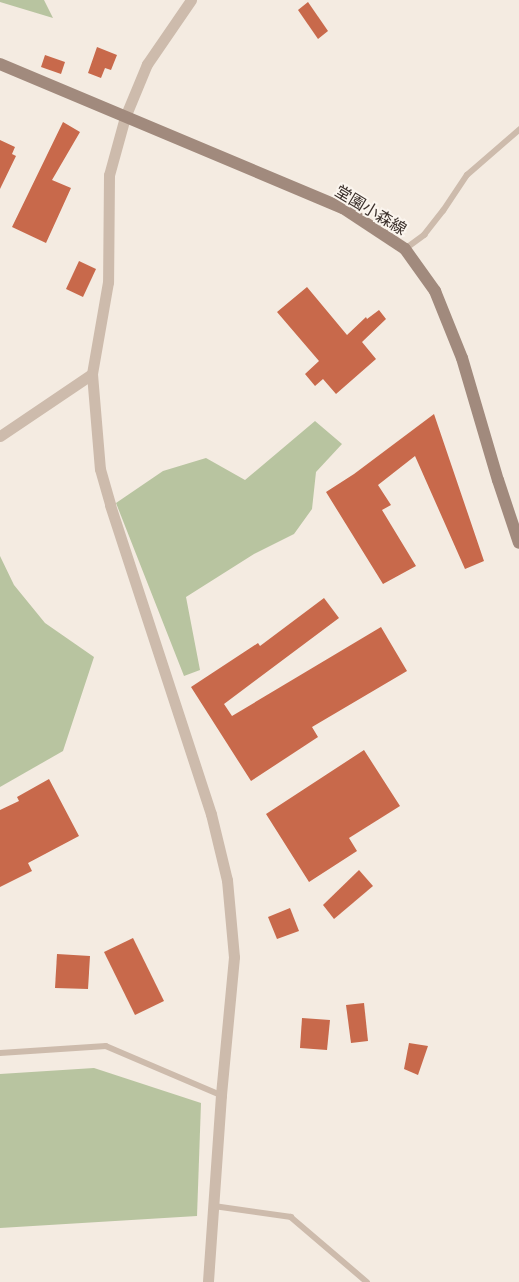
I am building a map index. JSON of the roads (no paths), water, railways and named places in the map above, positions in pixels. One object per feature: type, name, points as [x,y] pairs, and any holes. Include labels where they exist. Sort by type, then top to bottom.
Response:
[{"type":"main road","name":"堂園小森線","points":[[0,64],[343,208],[405,249],[435,291],[462,358],[498,480],[519,543]]},
{"type":"street","points":[[191,0],[147,64],[124,117],[109,175],[108,282],[92,374],[100,469],[211,814],[227,880],[234,957],[221,1095],[208,1282]]},
{"type":"street","points":[[0,436],[92,374]]},
{"type":"lane","points":[[405,249],[424,235],[443,212],[466,175],[519,130]]},
{"type":"lane","points":[[0,1053],[106,1046],[221,1095]]},
{"type":"lane","points":[[214,1206],[291,1217],[367,1282]]}]
